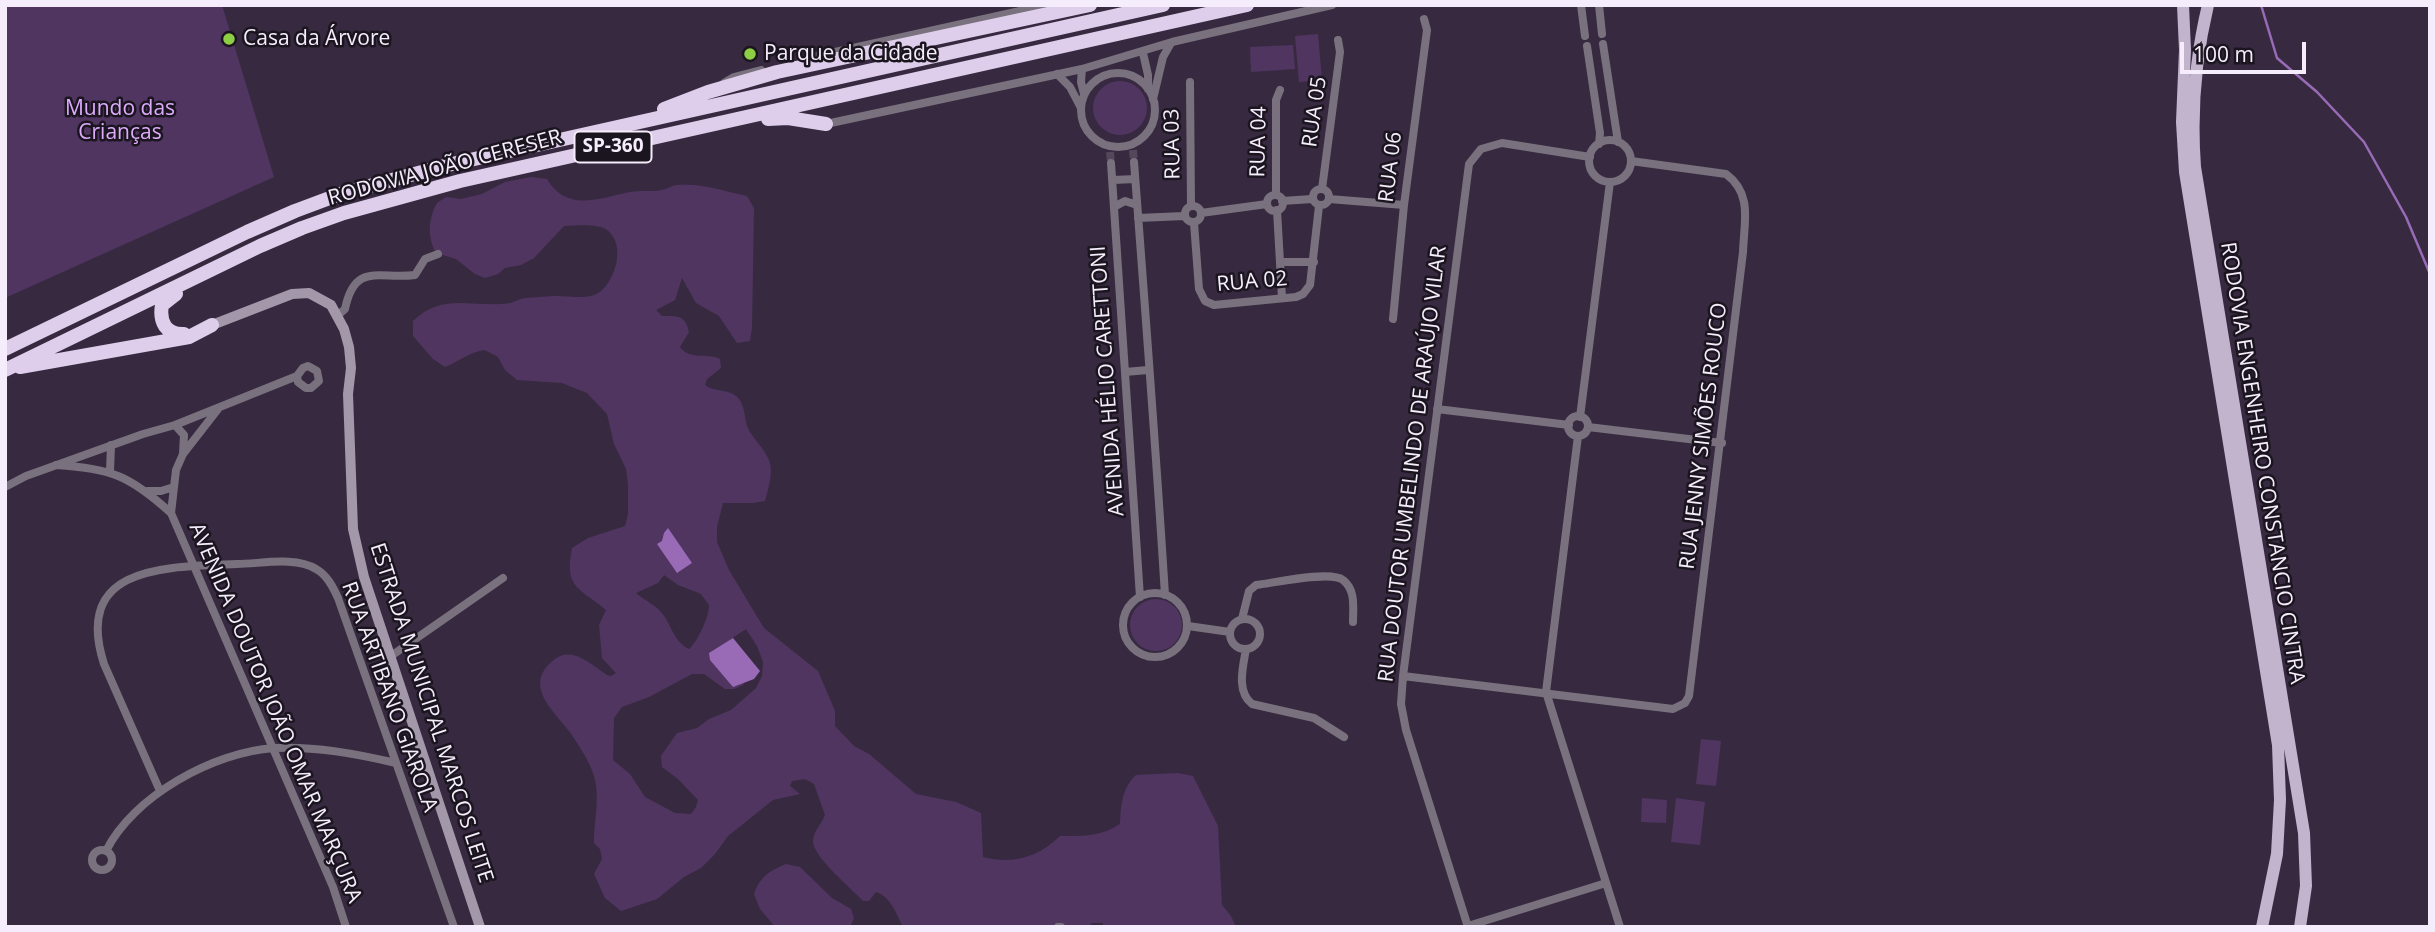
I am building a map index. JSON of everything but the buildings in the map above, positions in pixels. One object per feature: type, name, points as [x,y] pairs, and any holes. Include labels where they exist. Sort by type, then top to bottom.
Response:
[{"type":"highway","points":[[619,127],[638,117],[670,108],[708,92],[777,72],[1090,5]]},
{"type":"highway","name":"RODOVIA JOÃO CERESER","points":[[5,349],[247,232],[343,193],[400,177],[1163,5]]},
{"type":"highway","name":"RODOVIA JOÃO CERESER","points":[[5,370],[260,246],[344,213],[460,181],[1247,5]]},
{"type":"highway","points":[[697,128],[724,128],[788,118],[827,124]]},
{"type":"highway","points":[[191,279],[184,289],[162,305],[161,318],[164,326],[175,334],[188,333],[212,325]]},
{"type":"highway","points":[[5,370],[188,337],[212,325]]},
{"type":"main road","points":[[2183,5],[2185,50],[2182,122],[2185,172],[2278,745],[2280,800],[2277,853],[2262,927]]},
{"type":"main road","name":"RODOVIA ENGENHEIRO CONSTANCIO CINTRA","points":[[2207,5],[2195,70],[2195,167],[2304,833],[2306,886],[2300,927]]},
{"type":"street","points":[[708,92],[734,77],[778,65],[1047,5]]},
{"type":"street","points":[[827,124],[1057,75],[1143,53],[1172,42],[1332,5]]},
{"type":"street","points":[[1581,5],[1585,36]]},
{"type":"street","points":[[1599,5],[1602,34]]},
{"type":"street","name":"RUA 06","points":[[1393,319],[1404,205],[1427,30],[1424,19]]},
{"type":"street","points":[[1583,21],[1600,19]]},
{"type":"street","name":"RUA 05","points":[[1322,189],[1340,52],[1338,40]]},
{"type":"street","points":[[1057,75],[1070,87],[1081,109],[1085,128],[1095,139],[1109,149],[1133,147],[1153,122],[1153,99],[1163,57],[1172,42]]},
{"type":"street","points":[[1603,44],[1618,142]]},
{"type":"street","points":[[1587,46],[1600,133],[1599,144],[1590,157],[1590,163],[1594,174],[1604,181],[1610,182],[1625,176],[1631,161],[1628,150],[1618,142],[1599,144]]},
{"type":"street","points":[[1143,53],[1149,75],[1148,89]]},
{"type":"street","points":[[1590,63],[1605,60]]},
{"type":"street","points":[[1081,109],[1084,94],[1082,69]]},
{"type":"street","points":[[1084,94],[1099,78],[1120,73],[1140,81],[1153,99]]},
{"type":"street","name":"RUA 03","points":[[1189,82],[1191,206]]},
{"type":"street","name":"RUA 04","points":[[1279,198],[1276,100],[1280,90]]},
{"type":"street","name":"RUA DOUTOR UMBELINDO DE ARAÚJO VILAR","points":[[1468,926],[1406,730],[1401,704],[1469,164],[1481,149],[1502,144],[1590,157]]},
{"type":"street","name":"RUA JENNY SIMÕES ROUCO","points":[[1546,692],[1673,709],[1685,703],[1689,696],[1722,443],[1743,252],[1745,202],[1743,192],[1726,174],[1631,161]]},
{"type":"street","name":"AVENIDA HÉLIO CARETTONI","points":[[1133,162],[1156,443],[1165,595]]},
{"type":"street","name":"AVENIDA HÉLIO CARETTONI","points":[[1111,163],[1140,597]]},
{"type":"street","points":[[1112,180],[1135,179]]},
{"type":"street","points":[[1580,417],[1610,182]]},
{"type":"street","points":[[1267,204],[1268,199],[1279,198],[1316,202],[1326,204],[1329,199],[1328,192],[1322,189],[1314,192],[1316,202],[1314,262],[1280,262]]},
{"type":"street","points":[[1279,198],[1281,208],[1277,210],[1283,298]]},
{"type":"street","points":[[1329,199],[1404,205]]},
{"type":"street","points":[[1114,207],[1125,201],[1137,205]]},
{"type":"street","points":[[1201,213],[1267,204]]},
{"type":"street","points":[[1267,204],[1271,209],[1277,210]]},
{"type":"street","points":[[1184,216],[1191,206],[1201,213]]},
{"type":"street","points":[[1184,216],[1188,221],[1194,222],[1199,220],[1201,213]]},
{"type":"street","points":[[1138,218],[1184,216]]},
{"type":"street","name":"RUA 02","points":[[1194,222],[1199,289],[1203,299],[1214,305],[1298,296],[1306,292],[1310,285],[1314,262]]},
{"type":"street","points":[[212,325],[292,293],[309,293],[331,306],[337,316],[343,313],[348,293],[358,281],[380,275],[415,275],[425,259],[438,254]]},
{"type":"street","name":"ESTRADA MUNICIPAL MARCOS LEITE","points":[[337,316],[344,330],[351,368],[348,394],[353,529],[364,577],[480,927]]},
{"type":"street","points":[[1125,372],[1148,370]]},
{"type":"street","points":[[5,487],[26,476],[175,425],[297,376]]},
{"type":"street","name":"AVENIDA DOUTOR JOÃO OMAR MARÇURA","points":[[171,513],[176,470],[183,454],[218,409]]},
{"type":"street","points":[[1437,409],[1569,425]]},
{"type":"street","points":[[1580,417],[1585,419],[1588,427],[1585,433],[1578,436],[1571,433],[1569,425],[1573,418],[1580,417]]},
{"type":"street","points":[[175,425],[184,435],[183,454]]},
{"type":"street","points":[[1588,427],[1722,443]]},
{"type":"street","points":[[1578,436],[1546,692],[1620,927]]},
{"type":"street","points":[[110,471],[111,445]]},
{"type":"street","name":"AVENIDA DOUTOR JOÃO OMAR MARÇURA","points":[[56,465],[110,471],[147,491],[171,513],[333,887],[345,927]]},
{"type":"street","points":[[147,491],[174,487]]},
{"type":"street","name":"RUA ARTIBANO GIAROLA","points":[[160,791],[98,645],[97,624],[101,609],[111,592],[127,579],[145,571],[196,566],[299,563],[316,569],[330,581],[338,598],[454,927]]},
{"type":"street","points":[[1242,619],[1255,623],[1260,631],[1255,645],[1246,649],[1236,646],[1230,638],[1230,632],[1234,624],[1242,619],[1248,592],[1256,585],[1331,576],[1343,580],[1351,590],[1354,601],[1353,622]]},
{"type":"street","points":[[391,656],[503,578]]},
{"type":"street","points":[[1148,594],[1165,595],[1182,607],[1188,626],[1186,636],[1173,652],[1153,658],[1143,655],[1128,642],[1124,633],[1126,612],[1140,597],[1148,594]]},
{"type":"street","points":[[1188,626],[1230,632]]},
{"type":"street","points":[[1246,649],[1242,686],[1246,699],[1252,704],[1314,718],[1344,737]]},
{"type":"street","points":[[1403,676],[1546,692]]},
{"type":"street","points":[[106,851],[125,823],[160,791],[220,761],[247,752],[274,748],[343,752],[396,764]]},
{"type":"street","points":[[1468,926],[1606,883]]},
{"type":"green space","name":"Mundo das Crianças","points":[[5,5],[222,5],[274,177],[5,298]]},
{"type":"green space","points":[[1318,34],[1322,80],[1299,82],[1295,36]]},
{"type":"green space","points":[[1293,45],[1295,69],[1251,72],[1250,47]]},
{"type":"green space","points":[[1120,81],[1139,89],[1147,108],[1139,127],[1120,135],[1101,127],[1093,108],[1101,89]]},
{"type":"green space","points":[[531,177],[547,179],[555,190],[574,200],[658,191],[676,185],[705,186],[747,196],[754,208],[750,341],[737,343],[719,316],[696,303],[682,278],[675,300],[656,310],[662,316],[683,319],[689,332],[680,347],[684,351],[720,359],[721,368],[707,379],[705,385],[739,399],[749,431],[770,463],[771,477],[765,501],[723,503],[717,527],[717,542],[729,570],[764,628],[818,671],[835,711],[835,726],[854,746],[869,754],[916,794],[956,802],[981,813],[983,857],[1004,860],[1024,857],[1043,849],[1060,836],[1091,835],[1113,828],[1120,824],[1125,791],[1136,775],[1178,773],[1193,776],[1218,826],[1222,905],[1236,927],[1103,927],[1103,923],[1092,923],[1088,927],[903,927],[886,898],[876,892],[869,901],[863,901],[819,855],[813,837],[825,815],[814,784],[805,779],[792,781],[790,786],[800,794],[773,800],[728,836],[701,868],[684,877],[657,899],[621,911],[605,898],[594,874],[602,859],[600,849],[594,843],[597,799],[593,773],[575,740],[548,705],[540,687],[545,668],[562,656],[582,658],[607,675],[616,673],[602,658],[599,625],[606,610],[576,586],[570,572],[570,561],[572,548],[588,538],[625,526],[628,514],[626,469],[614,444],[607,414],[587,393],[562,383],[517,380],[505,370],[498,357],[485,350],[445,367],[433,359],[413,336],[413,321],[436,306],[510,303],[524,298],[553,296],[590,296],[600,292],[611,279],[617,261],[616,244],[607,230],[598,226],[564,226],[534,258],[485,278],[475,274],[456,259],[436,253],[430,228],[437,203],[446,197],[461,199],[482,194],[505,182]],"holes":[[[664,575],[678,585],[701,594],[709,605],[702,628],[689,649],[675,636],[659,610],[636,593],[658,583]],[[746,629],[763,662],[762,676],[756,688],[731,710],[709,719],[697,728],[677,733],[661,756],[662,767],[698,800],[691,814],[675,813],[645,797],[630,774],[613,760],[614,718],[622,707],[649,697],[692,674],[704,674],[725,689],[743,685],[746,674],[731,639]]]},
{"type":"green space","points":[[1156,599],[1166,601],[1174,607],[1180,615],[1180,635],[1174,643],[1166,649],[1156,651],[1146,649],[1138,643],[1132,635],[1130,625],[1132,615],[1138,607],[1146,601]]},
{"type":"green space","points":[[1701,739],[1721,741],[1716,786],[1696,784]]},
{"type":"green space","points":[[1642,798],[1667,800],[1666,823],[1641,822]]},
{"type":"green space","points":[[1676,798],[1705,802],[1700,845],[1671,842]]},
{"type":"green space","points":[[786,864],[800,867],[832,898],[851,909],[854,918],[850,927],[775,927],[760,909],[754,894],[766,875]]},
{"type":"shaded area","points":[[668,528],[692,563],[677,573],[657,544],[662,541]]},
{"type":"shaded area","points":[[733,638],[760,671],[754,679],[733,687],[710,660],[709,653]]},
{"type":"waterway","points":[[2261,5],[2277,58],[2317,92],[2364,142],[2406,217],[2430,274]]},
{"type":"tunnel","points":[[1133,150],[1134,162]]},
{"type":"tunnel","points":[[1110,152],[1111,163]]},
{"type":"place","name":"Casa da Árvore","points":[[229,39]]},
{"type":"place","name":"Parque da Cidade","points":[[750,54]]}]
